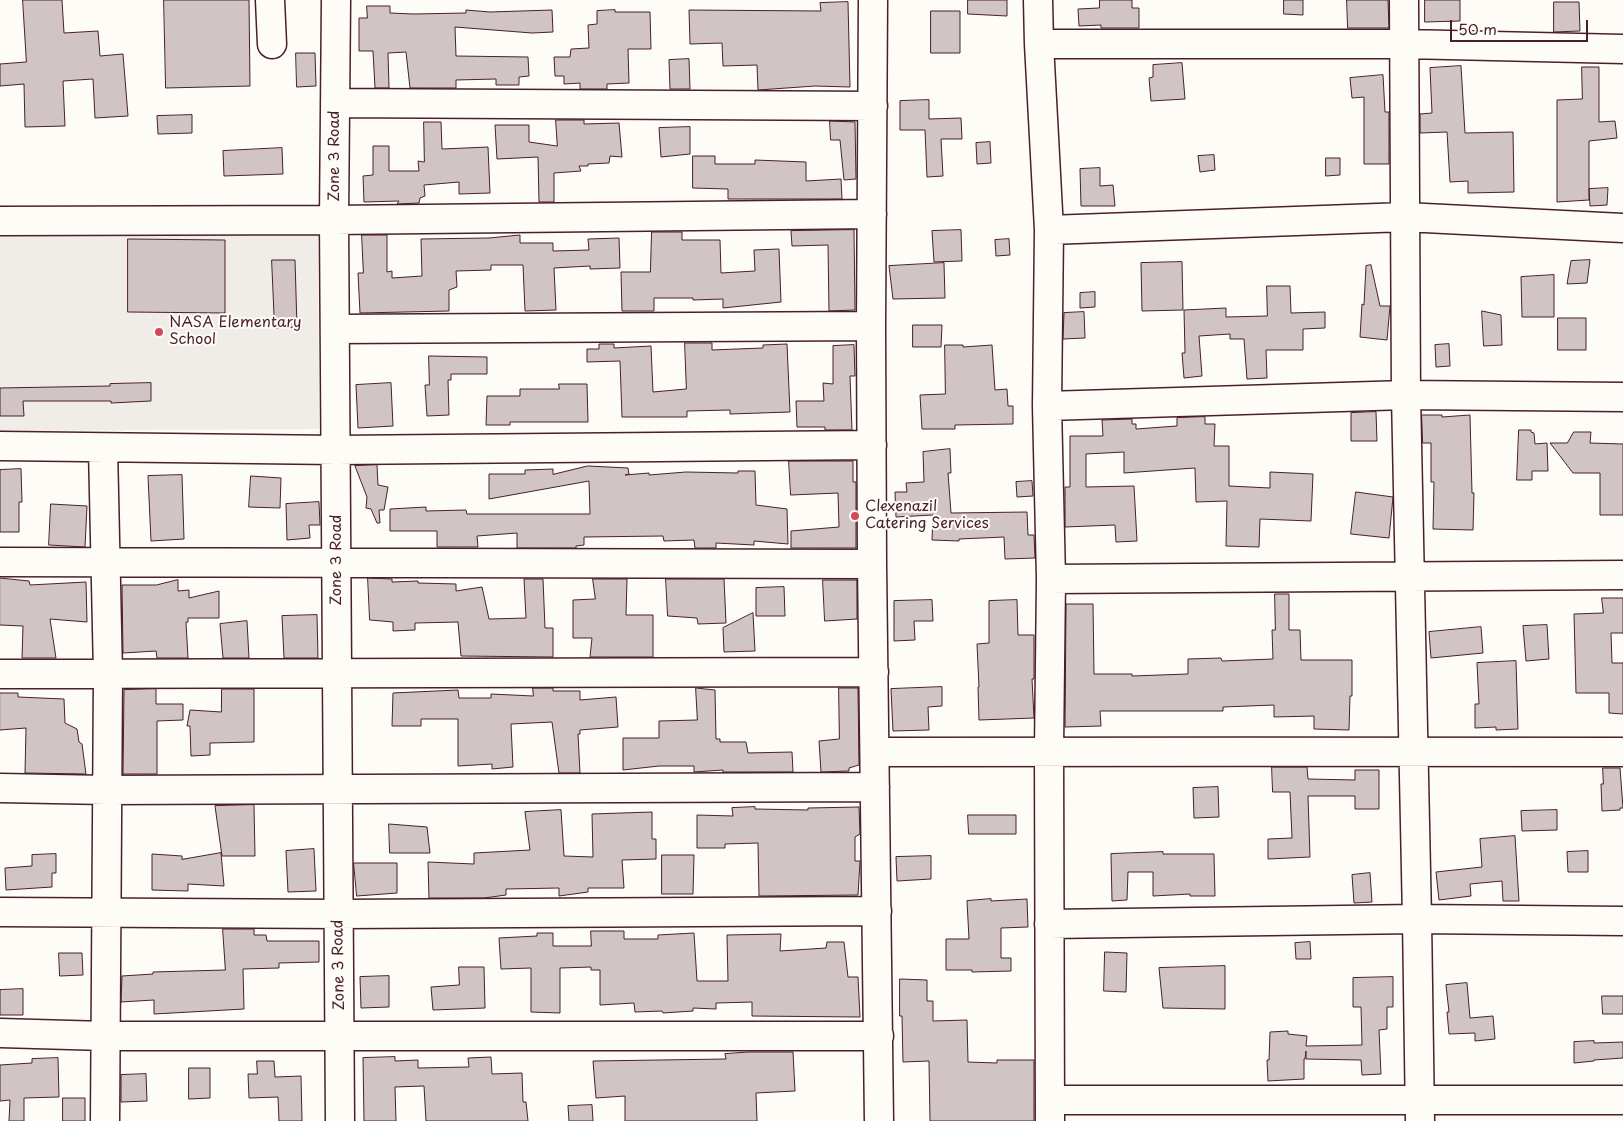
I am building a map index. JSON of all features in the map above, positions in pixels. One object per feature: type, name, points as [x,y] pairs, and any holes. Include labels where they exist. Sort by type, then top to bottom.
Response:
[{"type":"street","points":[[270,0],[272,44]]},
{"type":"street","name":"Zone 3 Road","points":[[336,0],[334,220],[338,563],[340,1121]]},
{"type":"street","points":[[874,0],[871,326],[872,564],[879,1121]]},
{"type":"street","points":[[1038,0],[1049,230],[1047,406],[1051,579],[1049,750],[1050,1110],[1420,1111],[1623,1100]]},
{"type":"street","points":[[1404,0],[1406,395],[1420,1111]]},
{"type":"street","points":[[1039,44],[1404,44],[1623,49]]},
{"type":"street","points":[[335,103],[873,106]]},
{"type":"street","points":[[0,221],[334,220],[872,214]]},
{"type":"street","points":[[1049,230],[1405,217],[1623,228]]},
{"type":"street","points":[[335,329],[871,326]]},
{"type":"street","points":[[1047,406],[1406,395],[1623,397]]},
{"type":"street","points":[[0,446],[337,450],[872,445]]},
{"type":"street","points":[[103,448],[104,562],[108,674],[105,1121]]},
{"type":"street","points":[[0,562],[872,564]]},
{"type":"street","points":[[1051,579],[1623,574]]},
{"type":"street","points":[[0,674],[874,672]]},
{"type":"street","points":[[875,752],[1049,750],[1414,753],[1623,752]]},
{"type":"street","points":[[0,788],[106,790],[875,787]]},
{"type":"street","points":[[0,912],[339,914],[877,911]]},
{"type":"street","points":[[1049,924],[1417,919],[1623,921]]},
{"type":"street","points":[[0,1034],[105,1036],[879,1036]]},
{"type":"shaded area","name":"NASA Elementary School","points":[[318,233],[319,429],[0,431],[0,235]]},
{"type":"building","points":[[23,0],[62,0],[64,33],[98,31],[100,56],[123,54],[128,116],[95,118],[93,79],[63,81],[65,126],[25,127],[24,84],[0,86],[0,64],[26,62]]},
{"type":"building","points":[[164,0],[249,0],[250,86],[166,88]]},
{"type":"building","points":[[968,0],[1007,0],[1007,16],[968,14]]},
{"type":"building","points":[[1100,0],[1132,0],[1132,8],[1139,8],[1139,28],[1101,28],[1101,25],[1079,26],[1078,9],[1099,8]]},
{"type":"building","points":[[1284,0],[1303,0],[1303,15],[1284,14]]},
{"type":"building","points":[[1347,0],[1388,0],[1389,28],[1348,28]]},
{"type":"building","points":[[1425,0],[1460,0],[1460,21],[1425,22]]},
{"type":"building","points":[[848,2],[850,87],[815,86],[758,90],[757,65],[723,66],[722,43],[690,44],[689,10],[821,11],[820,3]]},
{"type":"building","points":[[1554,2],[1579,2],[1580,31],[1554,32]]},
{"type":"building","points":[[367,6],[390,6],[390,13],[413,14],[466,13],[466,10],[490,12],[552,10],[553,32],[532,33],[455,27],[456,56],[528,57],[529,76],[519,77],[519,85],[496,85],[496,79],[456,80],[456,88],[410,88],[406,52],[388,53],[389,88],[375,88],[373,51],[359,51],[359,18],[367,18]]},
{"type":"building","points":[[615,10],[615,12],[650,12],[651,49],[628,49],[629,83],[607,84],[607,89],[580,89],[580,83],[564,84],[564,76],[555,76],[554,57],[570,57],[571,49],[589,48],[588,25],[597,24],[597,11]]},
{"type":"building","points":[[931,11],[960,11],[960,53],[931,53]]},
{"type":"building","points":[[296,53],[315,53],[316,86],[297,87]]},
{"type":"building","points":[[689,59],[690,89],[670,89],[669,60]]},
{"type":"building","points":[[1182,63],[1185,99],[1151,101],[1149,78],[1153,77],[1153,65]]},
{"type":"building","points":[[1461,66],[1465,133],[1513,132],[1514,192],[1468,193],[1468,181],[1450,182],[1447,132],[1420,133],[1420,114],[1432,113],[1430,68]]},
{"type":"building","points":[[1582,67],[1599,67],[1599,122],[1615,121],[1617,138],[1589,141],[1589,200],[1557,202],[1557,100],[1582,99]]},
{"type":"building","points":[[1383,75],[1385,112],[1389,112],[1389,164],[1364,164],[1364,97],[1352,98],[1350,78]]},
{"type":"building","points":[[929,100],[929,119],[961,118],[962,139],[941,139],[943,176],[927,177],[925,130],[900,130],[900,101]]},
{"type":"building","points":[[192,115],[192,133],[158,134],[157,116]]},
{"type":"building","points":[[556,120],[584,120],[584,124],[619,123],[622,157],[610,156],[609,163],[579,166],[581,171],[554,173],[554,202],[539,202],[538,157],[497,159],[495,125],[529,125],[529,142],[557,146]]},
{"type":"building","points":[[830,121],[855,122],[856,179],[844,180],[840,140],[831,140]]},
{"type":"building","points":[[424,122],[441,122],[442,149],[488,147],[490,193],[459,194],[459,182],[424,185],[425,196],[420,198],[419,203],[397,204],[399,201],[364,202],[363,176],[373,175],[373,146],[389,146],[389,171],[419,171],[418,161],[424,162]]},
{"type":"building","points":[[690,127],[690,154],[661,157],[659,128]]},
{"type":"building","points":[[990,142],[991,163],[977,164],[976,143]]},
{"type":"building","points":[[282,148],[283,174],[224,176],[223,151]]},
{"type":"building","points":[[1214,155],[1215,170],[1200,172],[1198,156]]},
{"type":"building","points":[[693,156],[715,156],[715,164],[755,164],[755,160],[806,162],[806,181],[841,179],[842,199],[728,199],[728,189],[693,188]]},
{"type":"building","points":[[1326,158],[1340,158],[1340,175],[1326,176]]},
{"type":"building","points":[[1100,168],[1100,186],[1113,185],[1115,206],[1081,206],[1080,169]]},
{"type":"building","points":[[1608,188],[1607,205],[1590,206],[1589,189]]},
{"type":"building","points":[[854,230],[855,310],[829,311],[828,245],[792,246],[791,231]]},
{"type":"building","points":[[961,230],[962,261],[934,262],[932,231]]},
{"type":"building","points":[[652,232],[682,232],[682,240],[720,240],[721,273],[755,271],[754,250],[779,249],[781,302],[723,308],[723,299],[654,298],[654,311],[622,311],[621,272],[650,272]]},
{"type":"building","points":[[362,235],[387,235],[387,272],[392,271],[392,278],[422,276],[421,239],[489,238],[520,235],[520,243],[553,243],[553,251],[589,250],[588,239],[619,238],[620,268],[590,269],[590,266],[554,268],[556,310],[525,311],[523,265],[491,265],[491,270],[456,271],[457,287],[449,290],[449,311],[360,313],[358,273],[363,273]]},
{"type":"building","points":[[128,239],[225,240],[225,313],[128,312]]},
{"type":"building","points":[[1009,239],[1010,255],[996,256],[995,240]]},
{"type":"building","points":[[272,260],[295,260],[297,327],[275,328]]},
{"type":"building","points":[[1590,260],[1587,283],[1567,284],[1571,261]]},
{"type":"building","points":[[1182,262],[1183,310],[1142,311],[1141,263]]},
{"type":"building","points":[[944,263],[945,298],[893,299],[889,266]]},
{"type":"building","points":[[1371,265],[1380,306],[1390,306],[1387,340],[1360,337],[1366,266]]},
{"type":"building","points":[[1554,275],[1554,317],[1522,317],[1521,277]]},
{"type":"building","points":[[1267,286],[1290,286],[1291,313],[1325,312],[1325,328],[1303,329],[1303,350],[1266,350],[1267,378],[1247,379],[1244,339],[1230,339],[1230,334],[1199,336],[1202,376],[1184,378],[1182,353],[1185,353],[1184,310],[1226,308],[1226,317],[1267,316]]},
{"type":"building","points":[[1095,292],[1095,307],[1080,308],[1080,293]]},
{"type":"building","points":[[1482,311],[1501,315],[1502,345],[1484,346]]},
{"type":"building","points":[[1084,312],[1085,338],[1063,339],[1064,313]]},
{"type":"building","points":[[1558,318],[1586,318],[1586,350],[1558,350]]},
{"type":"building","points":[[913,325],[942,325],[941,347],[913,347]]},
{"type":"building","points":[[685,343],[712,343],[712,350],[763,348],[763,345],[787,344],[790,412],[730,414],[730,410],[687,411],[687,417],[622,417],[620,361],[587,362],[587,349],[599,349],[599,344],[614,344],[614,348],[651,346],[653,392],[686,389]]},
{"type":"building","points":[[1449,344],[1450,366],[1436,367],[1435,345]]},
{"type":"building","points":[[854,345],[855,376],[850,376],[852,430],[825,430],[825,427],[797,427],[796,401],[824,401],[823,383],[833,384],[833,346]]},
{"type":"building","points":[[945,345],[963,345],[963,347],[992,345],[995,390],[1007,389],[1008,406],[1013,406],[1013,424],[955,425],[955,429],[922,429],[920,395],[945,394]]},
{"type":"building","points":[[429,356],[487,357],[487,374],[451,374],[451,380],[448,380],[449,415],[427,416],[425,385],[429,385]]},
{"type":"building","points":[[151,383],[151,401],[111,403],[111,401],[23,401],[24,416],[0,416],[0,388],[110,386],[110,384]]},
{"type":"building","points":[[391,383],[393,426],[358,428],[356,385]]},
{"type":"building","points":[[559,384],[587,384],[588,422],[510,422],[510,425],[486,425],[487,396],[520,396],[520,389],[559,389]]},
{"type":"building","points":[[1376,412],[1377,441],[1351,441],[1351,413]]},
{"type":"building","points":[[1422,415],[1442,415],[1442,417],[1470,415],[1472,493],[1474,493],[1473,530],[1433,529],[1434,482],[1431,482],[1431,443],[1423,443]]},
{"type":"building","points":[[1205,417],[1205,424],[1215,424],[1214,446],[1229,446],[1229,486],[1270,488],[1270,472],[1313,474],[1311,521],[1260,519],[1259,547],[1226,546],[1227,501],[1196,502],[1195,468],[1124,473],[1124,452],[1086,454],[1086,487],[1134,486],[1137,541],[1116,542],[1115,525],[1065,527],[1065,487],[1070,487],[1070,436],[1103,436],[1102,420],[1132,419],[1132,424],[1136,424],[1136,429],[1177,426],[1177,418]]},
{"type":"building","points":[[1519,430],[1531,430],[1534,433],[1535,444],[1547,443],[1548,471],[1532,471],[1532,480],[1517,480]]},
{"type":"building","points":[[1574,432],[1591,432],[1590,443],[1623,444],[1623,515],[1600,515],[1600,473],[1573,473],[1550,443],[1567,443]]},
{"type":"building","points":[[950,449],[951,473],[948,473],[951,513],[1027,512],[1028,535],[1034,535],[1035,558],[1005,559],[1004,537],[959,539],[959,541],[932,540],[933,515],[896,517],[895,492],[907,492],[906,483],[924,482],[923,452]]},
{"type":"building","points":[[789,461],[853,461],[853,482],[856,482],[856,548],[791,548],[791,531],[839,527],[838,493],[791,495]]},
{"type":"building","points":[[377,465],[378,485],[388,487],[384,510],[379,510],[380,523],[377,523],[371,509],[366,508],[367,497],[355,466]]},
{"type":"building","points":[[588,466],[628,468],[629,474],[625,475],[755,471],[756,505],[787,509],[788,544],[754,541],[754,545],[716,543],[716,548],[695,548],[694,540],[664,541],[663,536],[584,537],[584,545],[576,546],[576,548],[517,548],[517,533],[477,536],[478,547],[437,547],[437,531],[390,531],[390,509],[426,507],[426,511],[466,510],[467,514],[590,514],[589,481],[489,499],[489,474],[525,474],[525,470],[553,469],[553,474]]},
{"type":"building","points":[[21,469],[22,502],[19,502],[19,532],[0,532],[0,470]]},
{"type":"building","points":[[182,475],[184,539],[151,541],[148,476]]},
{"type":"building","points":[[251,476],[281,478],[280,508],[249,507]]},
{"type":"building","points":[[1032,481],[1033,496],[1017,497],[1016,482]]},
{"type":"building","points":[[1356,492],[1393,497],[1389,538],[1351,534]]},
{"type":"building","points":[[319,502],[320,525],[309,525],[310,538],[287,540],[286,504]]},
{"type":"building","points":[[51,504],[87,506],[85,547],[49,545]]},
{"type":"building","points":[[0,578],[29,581],[30,585],[86,582],[87,622],[50,619],[56,658],[22,658],[23,626],[0,625]]},
{"type":"building","points":[[368,578],[392,579],[392,582],[418,581],[418,583],[456,584],[456,591],[482,587],[489,619],[526,618],[524,579],[543,579],[545,628],[553,628],[553,657],[461,656],[458,622],[415,623],[415,630],[393,631],[393,622],[370,620]]},
{"type":"building","points":[[593,579],[627,579],[626,615],[653,615],[653,657],[590,657],[592,638],[573,638],[573,600],[595,599]]},
{"type":"building","points":[[666,579],[724,579],[726,623],[698,624],[697,618],[668,616]]},
{"type":"building","points":[[178,580],[178,591],[189,590],[189,598],[219,591],[219,618],[188,618],[188,622],[186,622],[188,658],[157,658],[156,651],[123,653],[122,585],[156,585]]},
{"type":"building","points":[[823,580],[857,580],[857,619],[825,621]]},
{"type":"building","points":[[784,587],[785,616],[756,616],[756,588]]},
{"type":"building","points":[[1275,594],[1289,594],[1289,630],[1300,630],[1301,660],[1352,660],[1352,696],[1350,696],[1349,730],[1314,729],[1314,716],[1274,717],[1274,705],[1223,707],[1223,711],[1100,711],[1101,726],[1065,727],[1066,604],[1093,604],[1094,674],[1132,674],[1132,676],[1188,674],[1188,659],[1221,658],[1222,661],[1273,659],[1272,630],[1275,630]]},
{"type":"building","points":[[1602,598],[1623,598],[1623,633],[1611,633],[1612,663],[1623,663],[1623,714],[1609,713],[1609,693],[1576,693],[1574,614],[1603,613]]},
{"type":"building","points":[[932,600],[933,621],[914,621],[915,640],[894,641],[894,601]]},
{"type":"building","points":[[1017,600],[1018,635],[1034,635],[1034,679],[1032,679],[1034,718],[979,720],[977,644],[989,643],[989,601]]},
{"type":"building","points":[[753,613],[755,651],[724,652],[723,628]]},
{"type":"building","points":[[317,615],[318,658],[284,658],[282,616]]},
{"type":"building","points":[[247,621],[249,658],[223,658],[220,624]]},
{"type":"building","points":[[1547,625],[1549,659],[1526,661],[1523,626]]},
{"type":"building","points":[[1481,627],[1483,653],[1431,658],[1429,632]]},
{"type":"building","points":[[1516,661],[1518,729],[1496,730],[1496,727],[1475,728],[1475,704],[1479,704],[1477,663]]},
{"type":"building","points":[[942,687],[942,706],[928,707],[929,730],[893,731],[891,689]]},
{"type":"building","points":[[533,688],[553,688],[553,691],[580,691],[580,700],[616,697],[618,727],[580,730],[580,734],[578,734],[580,773],[559,773],[552,722],[511,724],[513,767],[492,769],[492,764],[458,766],[458,719],[421,719],[421,726],[392,726],[393,693],[458,690],[459,698],[491,698],[491,694],[533,696]]},
{"type":"building","points":[[696,688],[715,690],[716,739],[720,739],[720,742],[746,742],[748,753],[792,752],[793,772],[723,772],[723,770],[694,772],[694,766],[659,766],[623,770],[623,738],[659,738],[659,721],[697,720]]},
{"type":"building","points":[[839,688],[858,688],[859,765],[849,768],[849,771],[821,772],[819,741],[839,739]]},
{"type":"building","points":[[156,689],[156,704],[183,704],[183,720],[157,721],[157,774],[123,774],[124,690]]},
{"type":"building","points":[[222,689],[254,689],[254,742],[210,743],[210,755],[191,756],[190,726],[187,726],[190,710],[221,712]]},
{"type":"building","points":[[0,693],[18,693],[18,697],[64,699],[65,723],[77,729],[79,742],[82,744],[86,774],[25,773],[26,728],[0,730]]},
{"type":"building","points":[[1272,767],[1307,767],[1308,779],[1355,780],[1355,770],[1379,770],[1379,809],[1355,809],[1355,796],[1308,796],[1310,857],[1268,859],[1268,839],[1292,838],[1290,792],[1273,792]]},
{"type":"building","points":[[1603,768],[1620,768],[1623,808],[1620,808],[1620,810],[1602,811],[1601,784],[1603,784]]},
{"type":"building","points":[[1218,787],[1219,817],[1194,818],[1193,788]]},
{"type":"building","points":[[254,805],[255,856],[222,856],[215,806]]},
{"type":"building","points":[[755,807],[755,809],[808,810],[808,808],[859,807],[860,834],[855,837],[855,861],[860,861],[858,895],[759,896],[758,843],[725,844],[725,848],[697,848],[697,815],[733,816],[732,808]]},
{"type":"building","points":[[561,810],[564,856],[593,857],[592,814],[652,812],[652,839],[656,839],[656,859],[622,860],[624,888],[588,888],[588,892],[559,896],[559,888],[506,889],[506,895],[484,898],[429,898],[428,862],[474,864],[474,853],[530,850],[525,812]]},
{"type":"building","points":[[1557,810],[1557,830],[1522,831],[1521,811]]},
{"type":"building","points":[[968,815],[1016,815],[1016,834],[969,834]]},
{"type":"building","points":[[389,824],[427,827],[430,853],[390,853]]},
{"type":"building","points":[[1515,836],[1519,901],[1503,901],[1502,881],[1470,884],[1471,896],[1439,900],[1436,872],[1482,867],[1480,839]]},
{"type":"building","points":[[314,849],[316,891],[288,892],[286,851]]},
{"type":"building","points":[[1588,851],[1588,872],[1568,872],[1567,852]]},
{"type":"building","points":[[1163,852],[1163,854],[1214,854],[1215,896],[1190,896],[1190,894],[1153,896],[1153,872],[1128,872],[1127,900],[1112,901],[1111,854]]},
{"type":"building","points":[[221,853],[224,886],[188,884],[188,891],[152,890],[152,854],[182,856],[182,859]]},
{"type":"building","points":[[56,854],[56,873],[52,873],[52,887],[6,890],[5,868],[32,866],[32,855]]},
{"type":"building","points":[[662,855],[694,855],[693,894],[662,894]]},
{"type":"building","points":[[931,856],[931,879],[897,881],[896,857]]},
{"type":"building","points":[[354,863],[397,863],[397,893],[357,896]]},
{"type":"building","points":[[1370,873],[1372,902],[1354,903],[1352,875]]},
{"type":"building","points":[[991,899],[991,901],[1027,899],[1028,927],[1001,928],[1001,958],[1011,958],[1011,971],[972,972],[972,970],[946,970],[946,939],[969,939],[967,901]]},
{"type":"building","points":[[223,929],[254,929],[254,935],[266,935],[267,941],[319,941],[319,962],[279,963],[279,968],[243,969],[244,1009],[154,1014],[154,1000],[121,1002],[122,976],[153,974],[153,972],[225,970]]},
{"type":"building","points":[[591,931],[624,931],[624,939],[658,939],[658,935],[694,933],[697,981],[728,981],[727,935],[781,934],[780,951],[826,948],[827,942],[844,942],[848,977],[858,977],[860,1017],[752,1016],[752,1002],[716,1003],[716,1009],[693,1008],[693,1011],[635,1012],[634,1003],[600,1005],[600,970],[591,970],[591,967],[560,968],[560,1013],[531,1012],[531,968],[501,969],[499,938],[537,936],[537,933],[553,933],[553,946],[591,946]]},
{"type":"building","points":[[1310,942],[1311,959],[1296,959],[1295,943]]},
{"type":"building","points":[[1105,952],[1127,953],[1126,992],[1104,991]]},
{"type":"building","points":[[59,953],[82,953],[83,975],[60,976]]},
{"type":"building","points":[[1225,966],[1225,1009],[1163,1008],[1159,968]]},
{"type":"building","points":[[459,967],[484,967],[485,1008],[433,1010],[431,987],[459,985]]},
{"type":"building","points":[[389,976],[389,1007],[361,1008],[360,977]]},
{"type":"building","points":[[1393,977],[1393,1007],[1387,1007],[1387,1029],[1379,1030],[1381,1074],[1362,1075],[1361,1060],[1306,1059],[1306,1051],[1304,1079],[1268,1081],[1267,1060],[1269,1060],[1270,1032],[1288,1031],[1288,1034],[1307,1036],[1306,1046],[1362,1045],[1361,1007],[1353,1007],[1353,978]]},
{"type":"building","points":[[900,979],[927,980],[927,1001],[933,1001],[933,1021],[967,1020],[968,1062],[997,1063],[997,1060],[1034,1060],[1034,1121],[930,1121],[929,1061],[903,1062]]},
{"type":"building","points":[[1467,983],[1470,1018],[1493,1016],[1495,1039],[1475,1041],[1475,1033],[1449,1034],[1446,985]]},
{"type":"building","points":[[23,989],[23,1015],[0,1015],[0,990]]},
{"type":"building","points":[[1602,996],[1623,996],[1623,1014],[1603,1014]]},
{"type":"building","points":[[1594,1041],[1594,1043],[1623,1042],[1623,1058],[1574,1063],[1574,1042]]},
{"type":"building","points":[[793,1052],[795,1091],[756,1093],[757,1121],[625,1121],[625,1096],[596,1098],[593,1061],[726,1059],[725,1054]]},
{"type":"building","points":[[395,1057],[395,1061],[418,1060],[418,1068],[469,1067],[468,1058],[491,1057],[492,1074],[522,1073],[523,1102],[526,1102],[528,1121],[426,1121],[424,1086],[395,1087],[396,1121],[364,1121],[363,1058]]},
{"type":"building","points":[[58,1058],[59,1097],[24,1098],[24,1121],[9,1121],[10,1100],[0,1101],[0,1065],[32,1063],[32,1059]]},
{"type":"building","points":[[257,1061],[274,1061],[275,1077],[301,1076],[302,1121],[279,1121],[278,1097],[249,1098],[248,1074],[257,1074]]},
{"type":"building","points":[[189,1068],[210,1068],[210,1098],[189,1099]]},
{"type":"building","points":[[146,1074],[147,1101],[121,1102],[121,1075]]},
{"type":"building","points":[[63,1098],[85,1098],[85,1121],[63,1121]]},
{"type":"building","points":[[592,1105],[593,1121],[569,1121],[568,1106]]},
{"type":"place","name":"NASA Elementary School","points":[[159,332]]},
{"type":"place","name":"Clexenazil Catering Services","points":[[855,516]]}]
